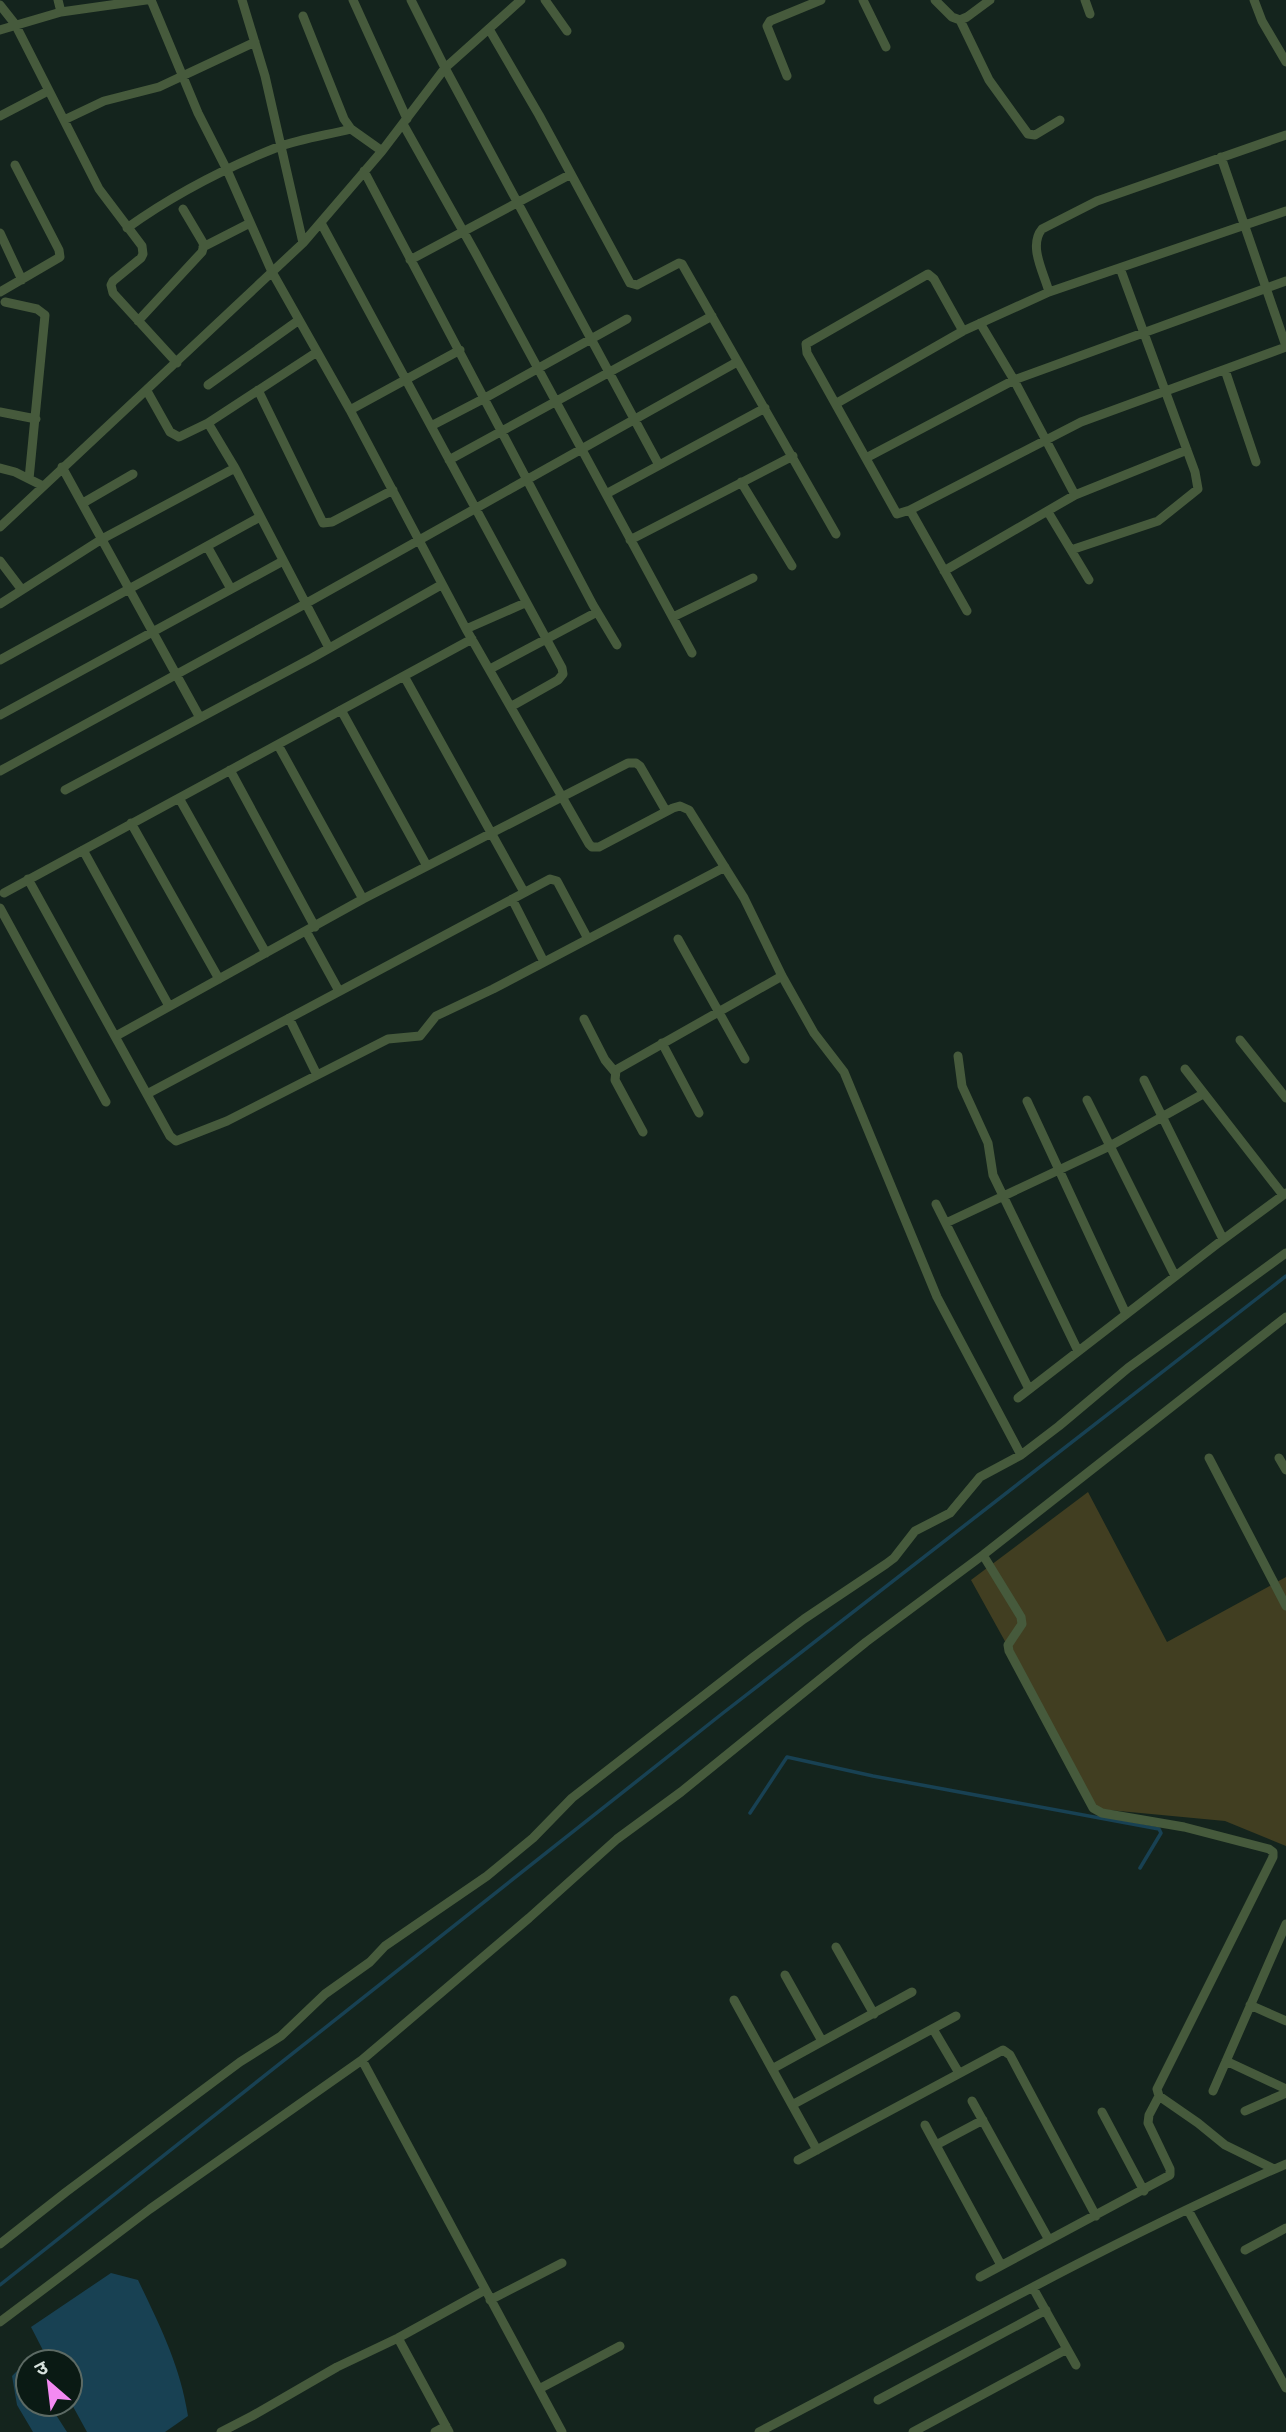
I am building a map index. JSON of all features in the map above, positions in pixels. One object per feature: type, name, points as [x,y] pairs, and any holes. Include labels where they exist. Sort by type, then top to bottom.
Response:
[{"type":"street","points":[[58,0],[61,12]]},
{"type":"street","points":[[0,30],[61,12],[148,0],[272,272],[560,796],[589,844],[596,848],[666,811],[680,806],[690,810],[750,909],[782,976],[819,1041],[844,1072],[937,1297],[1021,1455]]},
{"type":"street","points":[[242,0],[256,42],[303,243]]},
{"type":"street","points":[[353,0],[405,122],[692,653]]},
{"type":"street","points":[[411,0],[659,465]]},
{"type":"street","points":[[0,527],[303,243],[382,151],[445,68],[521,0]]},
{"type":"street","points":[[545,0],[567,31]]},
{"type":"street","points":[[787,75],[767,26],[770,22],[821,0]]},
{"type":"street","points":[[863,0],[886,47]]},
{"type":"street","points":[[935,0],[952,17],[960,20],[989,80],[1028,134],[1035,135],[1060,120]]},
{"type":"street","points":[[960,20],[990,0]]},
{"type":"street","points":[[1084,0],[1090,14]]},
{"type":"street","points":[[1254,0],[1262,22],[1286,62]]},
{"type":"street","points":[[0,5],[15,24],[99,189],[142,246],[143,254],[113,281],[111,289],[177,363]]},
{"type":"street","points":[[303,16],[337,103],[351,129],[382,151]]},
{"type":"street","points":[[489,29],[630,283],[637,285],[681,263],[836,534]]},
{"type":"street","points":[[64,120],[104,101],[159,87],[256,42]]},
{"type":"street","points":[[0,116],[48,91]]},
{"type":"street","points":[[127,228],[172,197],[280,146],[351,129]]},
{"type":"street","points":[[1049,292],[1036,247],[1037,236],[1042,229],[1097,201],[1286,135]]},
{"type":"street","points":[[963,331],[934,279],[931,275],[924,275],[806,344],[807,353],[895,512],[900,515],[1081,422],[1286,346],[1221,158]]},
{"type":"street","points":[[0,292],[57,260],[60,254],[15,165]]},
{"type":"street","points":[[364,171],[617,646]]},
{"type":"street","points":[[410,260],[571,174]]},
{"type":"street","points":[[138,321],[202,252],[203,247],[183,208]]},
{"type":"street","points":[[837,403],[963,331],[1049,292],[1286,211]]},
{"type":"street","points":[[203,247],[250,223]]},
{"type":"street","points":[[321,223],[562,668],[562,677],[512,706]]},
{"type":"street","points":[[0,233],[22,280]]},
{"type":"street","points":[[1071,550],[1144,527],[1168,516],[1195,492],[1198,485],[1120,268]]},
{"type":"street","points":[[866,458],[1014,380],[1286,282]]},
{"type":"street","points":[[5,302],[37,309],[45,315],[29,479]]},
{"type":"street","points":[[449,460],[712,316]]},
{"type":"street","points":[[431,426],[626,319]]},
{"type":"street","points":[[208,385],[299,320]]},
{"type":"street","points":[[981,323],[1075,495]]},
{"type":"street","points":[[350,410],[460,350]]},
{"type":"street","points":[[147,391],[170,432],[176,437],[208,423],[317,352]]},
{"type":"street","points":[[0,771],[737,362]]},
{"type":"street","points":[[1225,370],[1255,462]]},
{"type":"street","points":[[258,390],[323,523],[332,522],[393,489]]},
{"type":"street","points":[[606,494],[765,408]]},
{"type":"street","points":[[0,412],[36,419]]},
{"type":"street","points":[[208,423],[235,468],[329,648]]},
{"type":"street","points":[[944,571],[1075,495],[1187,450]]},
{"type":"street","points":[[631,540],[793,456]]},
{"type":"street","points":[[62,467],[199,716]]},
{"type":"street","points":[[0,468],[43,485]]},
{"type":"street","points":[[0,604],[102,539],[235,468]]},
{"type":"street","points":[[83,503],[133,474]]},
{"type":"street","points":[[741,482],[792,566]]},
{"type":"street","points":[[0,510],[10,517]]},
{"type":"street","points":[[910,510],[967,611]]},
{"type":"street","points":[[1048,512],[1089,580]]},
{"type":"street","points":[[0,660],[260,517]]},
{"type":"street","points":[[207,546],[231,589]]},
{"type":"street","points":[[0,561],[22,590]]},
{"type":"street","points":[[0,715],[283,561]]},
{"type":"street","points":[[673,617],[753,578]]},
{"type":"street","points":[[65,790],[442,585]]},
{"type":"street","points":[[466,629],[526,603]]},
{"type":"street","points":[[490,669],[597,612]]},
{"type":"street","points":[[4,893],[472,639]]},
{"type":"street","points":[[404,676],[524,892]]},
{"type":"street","points":[[341,710],[427,866]]},
{"type":"street","points":[[278,745],[363,899]]},
{"type":"street","points":[[116,1036],[363,899],[560,796],[632,762],[640,766],[666,811]]},
{"type":"street","points":[[230,770],[339,991]]},
{"type":"street","points":[[179,798],[266,953]]},
{"type":"street","points":[[131,823],[219,979]]},
{"type":"street","points":[[83,849],[169,1006]]},
{"type":"street","points":[[28,879],[170,1136],[176,1141],[227,1121],[388,1039],[420,1036],[436,1016],[725,867]]},
{"type":"street","points":[[147,1094],[550,879],[556,879],[588,939]]},
{"type":"street","points":[[512,899],[544,962]]},
{"type":"street","points":[[0,908],[106,1102]]},
{"type":"street","points":[[678,939],[745,1059]]},
{"type":"street","points":[[643,1132],[615,1080],[615,1072],[619,1067],[782,976]]},
{"type":"street","points":[[289,1018],[317,1074]]},
{"type":"street","points":[[584,1019],[605,1060],[615,1072]]},
{"type":"street","points":[[1240,1040],[1286,1098]]},
{"type":"street","points":[[662,1043],[699,1113]]},
{"type":"street","points":[[958,1056],[962,1086],[988,1143],[993,1175],[1078,1351]]},
{"type":"street","points":[[1017,1398],[1285,1194],[1185,1069]]},
{"type":"street","points":[[1144,1080],[1223,1239]]},
{"type":"street","points":[[946,1223],[1110,1146],[1203,1094]]},
{"type":"street","points":[[1087,1100],[1175,1276]]},
{"type":"street","points":[[1027,1101],[1126,1314]]},
{"type":"street","points":[[936,1204],[1029,1389]]},
{"type":"street","points":[[0,2244],[248,2056],[281,2036],[325,1994],[370,1962],[385,1946],[487,1875],[533,1838],[572,1798],[752,1658],[894,1558],[915,1531],[950,1513],[980,1477],[1021,1455],[1128,1368],[1286,1253]]},
{"type":"street","points":[[0,2322],[150,2209],[362,2060],[617,1839],[681,1792],[866,1642],[983,1555],[1286,1317]]},
{"type":"street","points":[[1209,1458],[1286,1606]]},
{"type":"street","points":[[1279,1458],[1286,1470]]},
{"type":"street","points":[[980,2277],[1167,2179],[1171,2173],[1148,2126],[1148,2119],[1159,2096],[1158,2084],[1216,1975],[1274,1855],[1269,1849],[1216,1835],[1102,1813],[1093,1808],[1009,1651],[1008,1645],[1022,1624],[1021,1617],[983,1555]]},
{"type":"street","points":[[1213,2091],[1250,2005],[1281,1948],[1286,1924]]},
{"type":"street","points":[[836,1947],[874,2014]]},
{"type":"street","points":[[785,1975],[822,2041]]},
{"type":"street","points":[[772,2068],[912,1992]]},
{"type":"street","points":[[734,2000],[817,2150]]},
{"type":"street","points":[[1250,2005],[1286,2021]]},
{"type":"street","points":[[792,2105],[956,2016]]},
{"type":"street","points":[[933,2029],[959,2073]]},
{"type":"street","points":[[798,2160],[998,2051],[1007,2052],[1096,2216]]},
{"type":"street","points":[[362,2060],[562,2432]]},
{"type":"street","points":[[1226,2061],[1286,2091]]},
{"type":"street","points":[[1245,2111],[1286,2091]]},
{"type":"street","points":[[1159,2096],[1225,2145],[1274,2169]]},
{"type":"street","points":[[972,2101],[1049,2240]]},
{"type":"street","points":[[1102,2112],[1144,2191]]},
{"type":"street","points":[[936,2145],[983,2120]]},
{"type":"street","points":[[925,2125],[1001,2265]]},
{"type":"street","points":[[759,2432],[1033,2288],[1286,2164]]},
{"type":"street","points":[[1188,2210],[1286,2388]]},
{"type":"street","points":[[1245,2250],[1286,2228]]},
{"type":"street","points":[[491,2300],[562,2263]]},
{"type":"street","points":[[1033,2288],[1076,2365]]},
{"type":"street","points":[[221,2432],[337,2367],[398,2338],[485,2290]]},
{"type":"street","points":[[878,2400],[1046,2310]]},
{"type":"street","points":[[398,2338],[448,2429],[435,2432]]},
{"type":"street","points":[[539,2389],[620,2346]]},
{"type":"street","points":[[913,2432],[1067,2349]]},
{"type":"shaded area","points":[[1088,1492],[1167,1642],[1286,1577],[1286,1846],[1225,1821],[1098,1809],[971,1580]]},
{"type":"water","points":[[111,2273],[138,2280],[174,2363],[188,2416],[165,2432],[87,2432],[79,2418],[84,2418],[84,2348],[42,2348],[31,2327]]},
{"type":"water","points":[[25,2418],[58,2418],[67,2432],[33,2432]]},
{"type":"waterway","points":[[0,2285],[723,1713],[1286,1276]]},
{"type":"waterway","points":[[750,1813],[787,1757],[873,1776],[1159,1829],[1161,1833],[1140,1868]]}]
